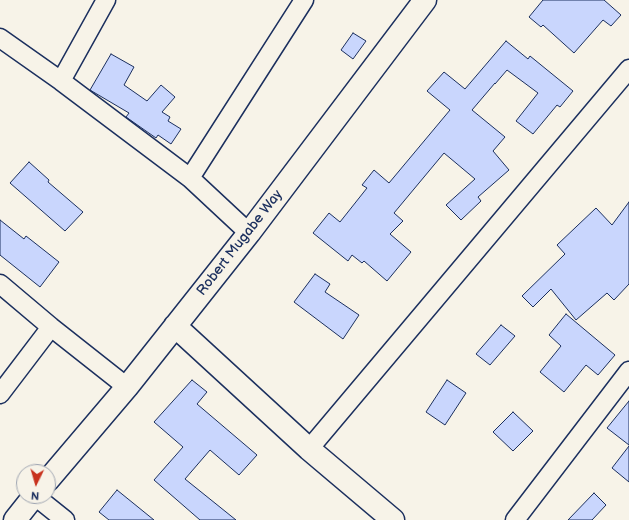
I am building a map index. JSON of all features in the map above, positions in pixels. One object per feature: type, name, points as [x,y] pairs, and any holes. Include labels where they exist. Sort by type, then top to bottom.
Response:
[{"type":"street","points":[[61,81],[106,0]]},
{"type":"street","points":[[190,178],[304,0]]},
{"type":"street","name":"Robert Mugabe Way","points":[[56,471],[127,387],[249,233],[425,0]]},
{"type":"street","points":[[0,38],[61,81],[190,178],[249,233]]},
{"type":"street","points":[[309,449],[629,70]]},
{"type":"street","points":[[0,284],[51,327],[127,387]]},
{"type":"street","points":[[175,326],[309,449],[393,520]]},
{"type":"street","points":[[0,394],[51,327]]},
{"type":"street","points":[[515,520],[629,371]]},
{"type":"street","points":[[15,520],[28,504]]},
{"type":"street","points":[[45,504],[65,520]]},
{"type":"building","points":[[543,0],[604,0],[621,15],[611,26],[603,20],[574,53],[543,25],[541,27],[529,17]]},
{"type":"building","points":[[353,33],[366,41],[353,59],[341,50]]},
{"type":"building","points":[[506,41],[528,59],[530,56],[573,91],[560,107],[557,105],[533,134],[516,121],[538,93],[507,70],[472,110],[505,137],[493,151],[509,170],[478,197],[481,201],[461,220],[446,205],[475,179],[444,153],[394,213],[403,221],[390,234],[411,252],[387,281],[364,261],[362,263],[352,255],[348,261],[313,233],[329,213],[340,222],[367,188],[362,185],[374,170],[389,183],[450,110],[427,91],[444,72],[465,89]]},
{"type":"building","points":[[111,54],[134,67],[124,85],[147,101],[161,85],[175,97],[162,112],[170,117],[168,121],[181,129],[171,144],[158,135],[156,138],[126,117],[129,113],[90,90]]},
{"type":"building","points":[[29,162],[49,180],[48,182],[83,212],[65,231],[10,183]]},
{"type":"building","points":[[629,202],[629,284],[614,300],[607,293],[576,320],[551,289],[533,307],[522,296],[565,254],[557,245],[596,208],[612,225]]},
{"type":"building","points":[[0,220],[24,239],[26,236],[59,262],[40,287],[0,255]]},
{"type":"building","points":[[315,274],[330,284],[325,292],[359,315],[343,339],[294,302]]},
{"type":"building","points":[[566,314],[615,355],[598,375],[586,365],[564,392],[540,372],[561,346],[549,335]]},
{"type":"building","points":[[501,325],[515,336],[490,365],[476,354]]},
{"type":"building","points":[[192,380],[207,392],[197,404],[257,455],[239,475],[210,450],[185,479],[236,520],[200,520],[154,480],[183,447],[154,422]]},
{"type":"building","points":[[447,380],[466,393],[445,425],[426,412]]},
{"type":"building","points":[[629,401],[629,445],[607,428]]},
{"type":"building","points":[[513,412],[533,431],[513,451],[493,432]]},
{"type":"building","points":[[629,446],[629,482],[612,468]]},
{"type":"building","points":[[117,490],[154,520],[109,520],[99,512]]},
{"type":"building","points":[[594,493],[606,505],[592,520],[568,520]]}]
